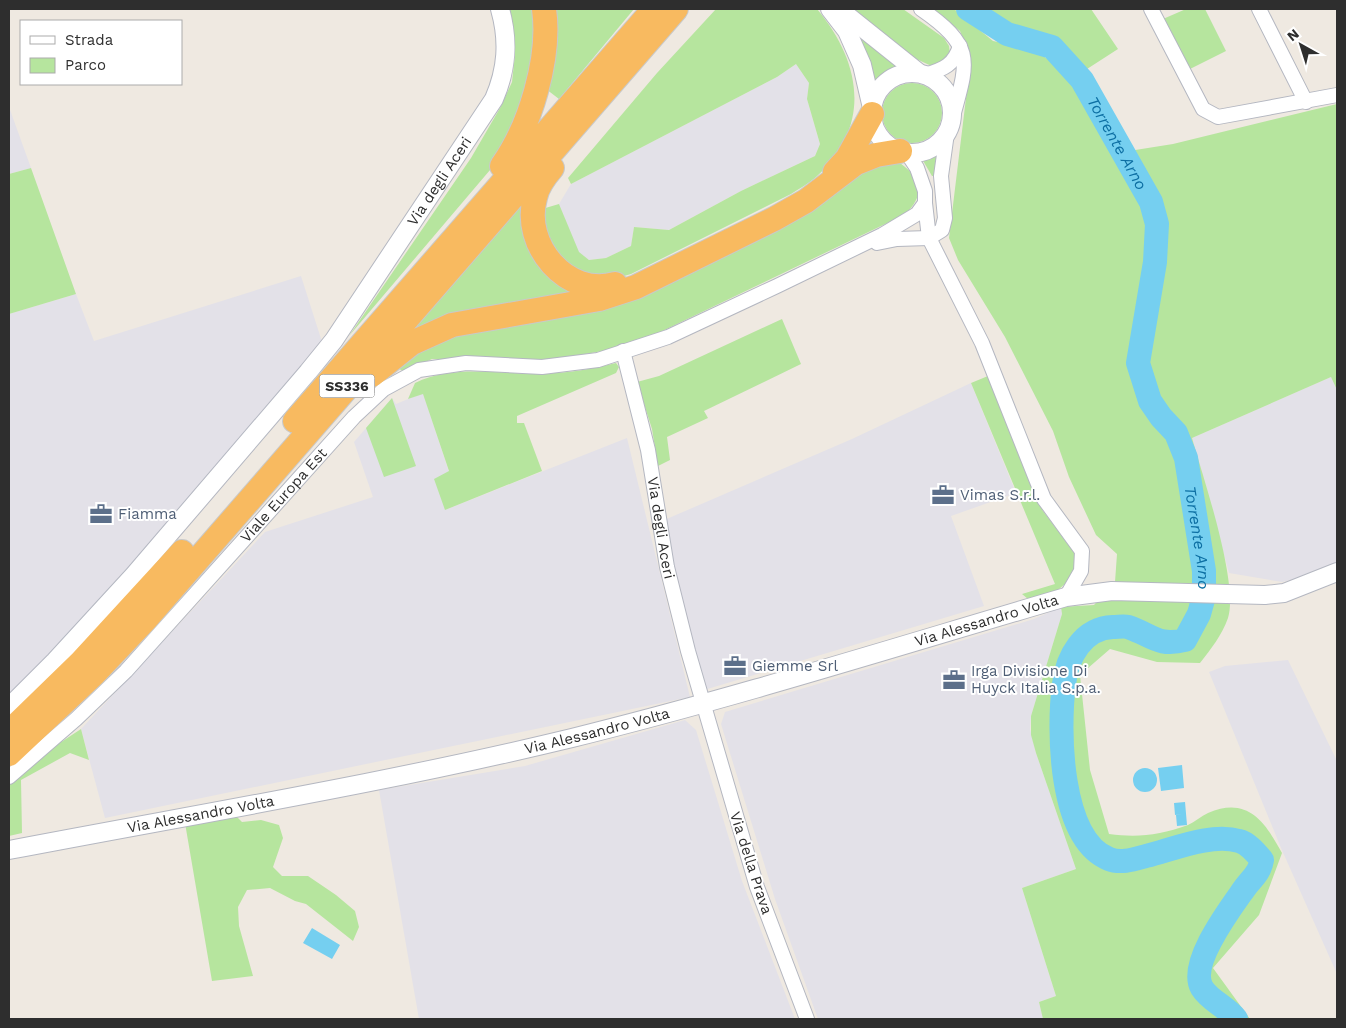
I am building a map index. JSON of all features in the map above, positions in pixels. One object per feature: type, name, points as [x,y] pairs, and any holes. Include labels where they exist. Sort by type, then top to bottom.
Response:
[{"type":"highway","points":[[431,263],[512,152],[524,125],[539,73],[543,48],[544,9]]},
{"type":"highway","name":"SS336","points":[[9,732],[81,662],[134,606],[654,9]]},
{"type":"highway","name":"SS336","points":[[9,754],[94,674],[147,618],[288,453],[676,9]]},
{"type":"highway","points":[[648,42],[544,178],[534,198],[533,219],[538,242],[548,261],[564,276],[583,285],[604,288],[633,280],[770,213],[832,175],[847,159],[872,111]]},
{"type":"highway","points":[[288,453],[381,367],[412,343],[452,325],[599,299],[636,287],[774,219],[806,201],[856,163],[876,155],[904,152]]},
{"type":"street","name":"Via degli Aceri","points":[[9,707],[55,661],[221,477],[334,340],[494,99],[506,63],[506,41],[500,9]]},
{"type":"street","points":[[830,9],[848,31],[862,65],[877,133],[891,147],[904,152],[930,149],[950,126],[950,97],[944,87],[922,74],[839,9]]},
{"type":"street","points":[[859,247],[897,239],[929,238],[937,235],[944,224],[940,182],[950,126],[964,73],[965,58],[960,46],[945,28],[921,9]]},
{"type":"street","points":[[1151,9],[1203,109],[1218,118],[1337,95]]},
{"type":"street","points":[[1259,9],[1306,102]]},
{"type":"street","points":[[872,111],[876,96],[883,85],[894,77],[906,73],[922,74],[949,66],[957,55],[960,46]]},
{"type":"street","points":[[904,152],[917,168],[925,191],[929,238],[982,343],[1044,499],[1082,551],[1081,571],[1066,597]]},
{"type":"street","points":[[859,247],[911,220],[925,203]]},
{"type":"street","name":"Viale Europa Est","points":[[9,777],[76,719],[126,671],[354,416],[384,389],[420,370],[466,363],[542,366],[598,360],[668,337],[859,247]]},
{"type":"street","name":"Via degli Aceri","points":[[623,351],[648,450],[667,567],[702,703]]},
{"type":"street","name":"Via Alessandro Volta","points":[[9,850],[427,770],[572,738],[702,703],[1066,597],[1112,591],[1178,591],[1265,595],[1284,593],[1337,572]]},
{"type":"street","name":"Via della Prava","points":[[702,703],[757,887],[807,1019]]},
{"type":"shaded area","points":[[796,64],[809,83],[807,99],[820,144],[815,156],[741,191],[669,230],[634,227],[631,246],[606,258],[589,260],[578,252],[559,204],[571,184],[777,77]]},
{"type":"shaded area","points":[[9,107],[31,168],[9,174]]},
{"type":"shaded area","points":[[301,276],[323,345],[71,635],[9,696],[9,314],[76,294],[94,341]]},
{"type":"shaded area","points":[[1331,377],[1337,390],[1337,564],[1307,576],[1282,582],[1229,573],[1192,438]]},
{"type":"shaded area","points":[[971,383],[1016,493],[951,516],[984,606],[704,690],[662,521],[852,439]]},
{"type":"shaded area","points":[[423,393],[449,472],[445,510],[627,438],[690,697],[105,818],[81,729],[265,532],[373,497],[354,442],[392,398],[396,404]]},
{"type":"shaded area","points":[[1061,607],[1062,614],[1031,716],[1030,729],[1036,753],[1076,869],[1022,888],[1056,996],[1039,1002],[1043,1019],[818,1019],[775,899],[721,724],[725,712],[1034,619]]},
{"type":"shaded area","points":[[1288,660],[1337,761],[1337,974],[1281,848],[1209,672],[1225,666]]},
{"type":"shaded area","points":[[685,720],[696,730],[742,881],[795,1019],[419,1019],[379,790],[525,766]]},
{"type":"green space","points":[[506,9],[535,9],[534,62],[509,140],[490,170],[349,336],[471,158],[500,108],[512,82],[515,54]]},
{"type":"green space","points":[[554,9],[634,9],[559,99],[546,89]]},
{"type":"green space","points":[[716,9],[817,9],[844,51],[851,72],[854,94],[853,116],[846,137],[834,157],[816,177],[801,188],[631,274],[607,281],[566,270],[547,240],[542,209],[559,204],[579,252],[589,260],[606,258],[631,246],[634,227],[669,230],[741,191],[815,156],[820,144],[807,99],[809,83],[796,64],[777,77],[571,184],[568,178],[657,73]]},
{"type":"green space","points":[[851,9],[903,9],[944,38],[949,46],[950,54],[944,63],[935,67],[923,62],[900,50],[870,27]]},
{"type":"green space","points":[[933,9],[954,9],[993,41],[1033,49],[1052,62],[1080,90],[1146,208],[1157,202],[1129,151],[1173,144],[1337,104],[1337,390],[1331,377],[1192,438],[1218,530],[1229,581],[1230,602],[1228,618],[1223,630],[1200,663],[1157,662],[1110,649],[1080,675],[1090,770],[1109,834],[1139,836],[1168,831],[1188,825],[1208,813],[1234,808],[1245,810],[1262,822],[1282,853],[1259,915],[1213,968],[1250,1019],[1043,1019],[1039,1002],[1056,996],[1022,888],[1076,869],[1036,753],[1031,735],[1031,716],[1062,614],[1061,607],[1094,605],[1115,582],[1117,554],[1096,535],[1069,477],[1053,431],[1005,337],[958,260],[949,238],[971,57],[960,31]]},
{"type":"green space","points":[[984,9],[1091,9],[1118,49],[1087,69],[1054,38],[1007,28]]},
{"type":"green space","points":[[1186,9],[1205,9],[1226,51],[1188,70],[1163,19]]},
{"type":"green space","points":[[857,36],[900,65],[879,77],[869,89]]},
{"type":"green space","points":[[912,83],[929,88],[937,96],[942,113],[937,130],[929,138],[912,143],[895,138],[887,130],[882,113],[887,96],[895,88]]},
{"type":"green space","points":[[939,152],[934,176],[932,176],[922,159]]},
{"type":"green space","points":[[900,163],[913,175],[919,187],[916,200],[906,214],[652,336],[608,350],[546,361],[432,359],[404,372],[395,366],[440,339],[556,313],[865,165]]},
{"type":"green space","points":[[31,168],[76,294],[9,314],[9,174]]},
{"type":"green space","points":[[524,195],[523,227],[582,295],[400,340]]},
{"type":"green space","points":[[782,319],[801,364],[704,411],[708,418],[667,437],[670,460],[658,466],[652,429],[637,382],[659,376]]},
{"type":"green space","points":[[616,363],[619,367],[616,373],[517,416],[517,423],[524,423],[542,471],[445,510],[434,479],[449,471],[423,394],[408,399],[415,383],[449,373],[555,373],[586,370]]},
{"type":"green space","points":[[988,376],[1043,511],[1077,556],[1076,567],[1067,582],[1057,591],[1028,599],[1022,594],[1055,584],[971,383]]},
{"type":"green space","points":[[392,398],[416,466],[384,477],[366,428]]},
{"type":"green space","points":[[81,729],[89,760],[70,753],[21,780],[22,833],[9,836],[9,785],[46,752]]},
{"type":"green space","points":[[234,814],[242,822],[261,820],[279,825],[283,838],[273,867],[282,876],[308,876],[355,911],[359,927],[353,941],[306,904],[295,901],[270,888],[247,890],[238,907],[239,926],[253,976],[212,981],[185,823]]},
{"type":"water","points":[[1182,765],[1184,788],[1161,791],[1158,768]]},
{"type":"water","points":[[1145,768],[1150,769],[1156,775],[1156,785],[1150,791],[1145,792],[1140,791],[1134,785],[1133,780],[1134,775],[1140,769]]},
{"type":"water","points":[[1185,802],[1187,825],[1177,826],[1176,815],[1183,814],[1175,815],[1174,803]]},
{"type":"water","points":[[312,928],[340,945],[332,959],[303,943]]},
{"type":"waterway","name":"Torrente Arno","points":[[968,9],[1007,34],[1052,47],[1082,80],[1151,202],[1157,224],[1155,262],[1138,363],[1150,401],[1161,417],[1176,433],[1186,458],[1204,571],[1204,596],[1199,614],[1185,640],[1176,642],[1161,641],[1128,627],[1102,629],[1085,638],[1073,654],[1064,684],[1061,728],[1062,754],[1071,807],[1080,830],[1092,848],[1109,859],[1128,861],[1205,840],[1228,839],[1246,844],[1262,860],[1257,872],[1212,937],[1201,965],[1199,978],[1205,993],[1236,1019]]},
{"type":"place","name":"Vimas S.r.l.","points":[[943,495]]},
{"type":"place","name":"Fiamma","points":[[101,514]]},
{"type":"place","name":"Giemme Srl","points":[[735,666]]},
{"type":"place","name":"Irga Divisione Di Huyck Italia S.p.a.","points":[[954,680]]}]
